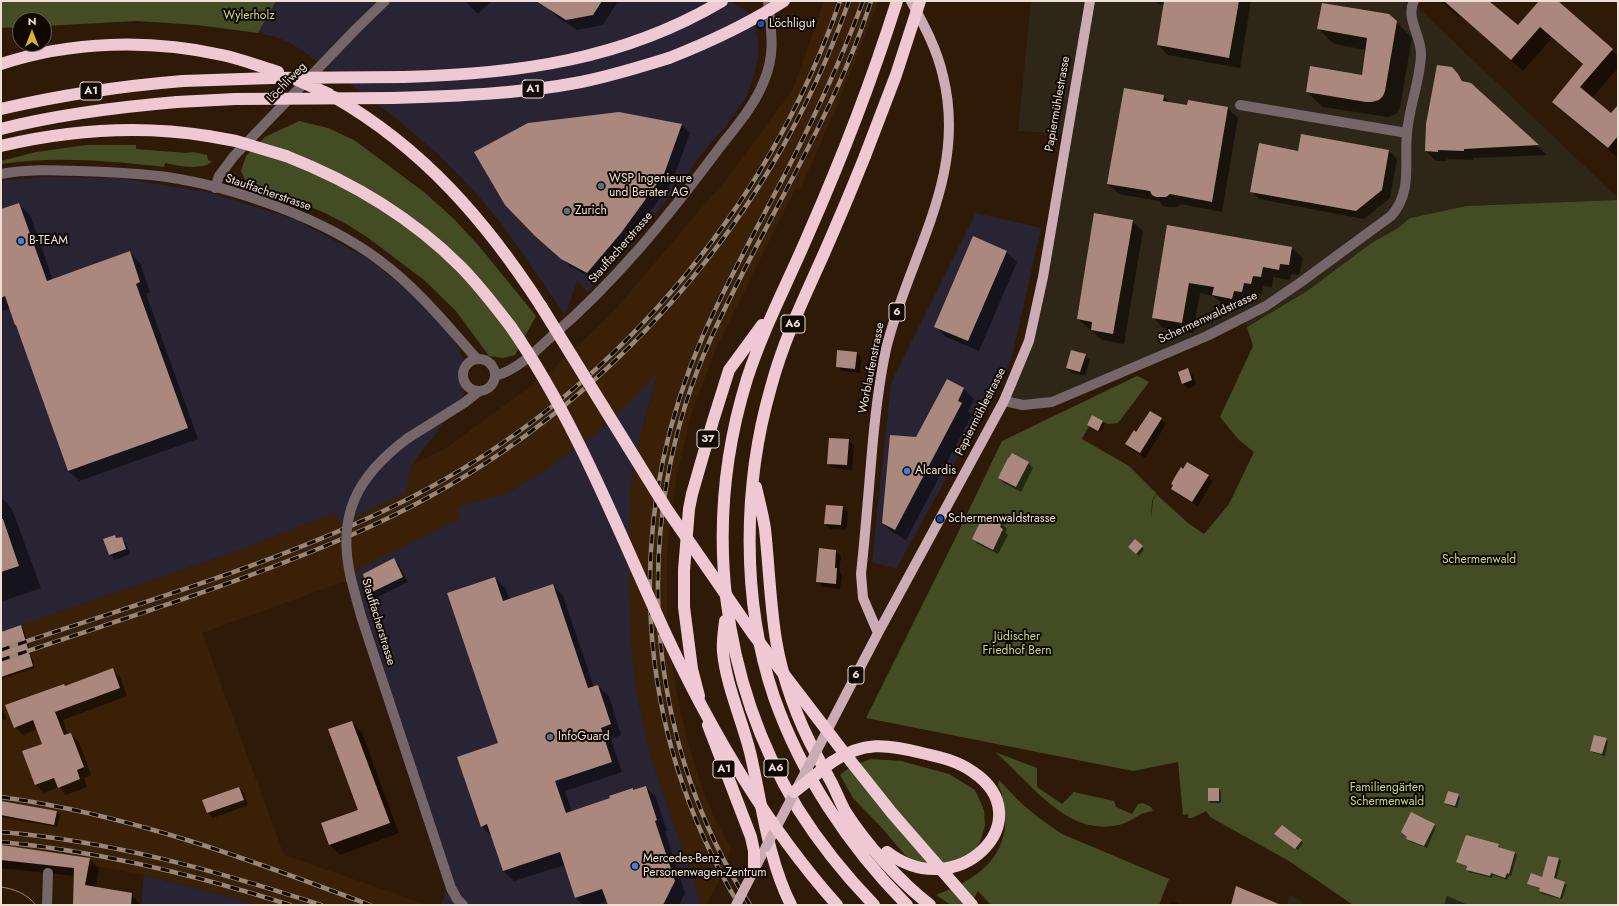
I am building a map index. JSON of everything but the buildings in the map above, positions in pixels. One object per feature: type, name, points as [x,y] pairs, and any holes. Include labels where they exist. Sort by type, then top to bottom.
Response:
[{"type":"highway","name":"A1","points":[[1,109],[77,93],[117,87],[183,81],[249,78],[404,77],[465,74],[540,66],[576,60],[612,50],[660,33],[722,1]]},
{"type":"highway","name":"A1","points":[[1,129],[120,107],[178,102],[243,99],[392,98],[467,95],[544,88],[581,82],[619,73],[669,58],[726,34],[759,17],[784,1]]},
{"type":"highway","name":"A6","points":[[874,905],[834,860],[812,829],[799,810],[770,755],[742,680],[726,606],[722,563],[722,532],[724,496],[729,454],[737,415],[748,378],[760,342],[808,237],[851,134],[898,1]]},
{"type":"highway","name":"A6","points":[[907,905],[878,874],[832,813],[792,740],[774,695],[760,644],[754,604],[750,531],[753,472],[762,422],[771,385],[783,349],[865,156],[896,75],[920,1]]},
{"type":"highway","points":[[1,64],[53,51],[83,47],[122,45],[160,46],[196,50],[222,55],[278,72],[328,94],[348,105],[399,140],[427,164],[454,191],[502,248],[541,306],[666,508],[744,621],[798,694],[892,813],[972,905]]},
{"type":"highway","points":[[1,146],[47,136],[117,130],[152,130],[208,136],[236,141],[286,156],[337,178],[371,197],[403,218],[433,241],[460,266],[485,294],[530,354],[571,426],[602,490],[670,643],[734,765],[774,826],[797,857],[837,905]]},
{"type":"highway","name":"37","points":[[689,509],[713,420],[729,370],[776,306]]},
{"type":"highway","points":[[753,472],[765,528],[770,602],[778,649],[785,677],[805,730],[816,755],[845,810],[865,837],[905,884],[930,905]]},
{"type":"highway","name":"A1","points":[[689,509],[685,548],[684,588],[687,634],[692,669],[712,736],[751,837],[754,851],[752,873]]},
{"type":"highway","points":[[726,606],[723,651],[727,672],[750,750],[772,854],[791,905]]},
{"type":"highway","points":[[794,792],[832,762],[856,748],[875,745],[917,751],[960,764],[974,772],[985,782],[994,795],[998,810],[999,827],[995,844],[985,860],[974,870],[959,878],[939,881],[921,878],[907,872],[897,863],[832,784]]},
{"type":"main road","name":"Worblaufenstrasse","points":[[878,633],[866,607],[861,589],[861,574],[877,401],[894,320],[941,188],[948,157],[950,132],[949,106],[943,75],[930,38],[911,1]]},
{"type":"main road","name":"Papiermühlestrasse","points":[[736,905],[878,633],[1004,401],[1029,341],[1036,316],[1090,1]]},
{"type":"street","name":"Löchliweg","points":[[214,188],[219,176],[234,156],[356,29],[385,1]]},
{"type":"street","name":"Stauffacherstrasse","points":[[495,376],[506,373],[518,365],[577,315],[662,221],[740,121],[762,87],[770,64],[772,37],[768,1]]},
{"type":"street","name":"Schermenwaldstrasse","points":[[1004,401],[1019,405],[1052,402],[1207,336],[1266,306],[1372,231],[1396,210],[1401,202],[1406,187],[1407,133],[1422,54],[1412,17],[1413,2]]},
{"type":"street","points":[[1240,105],[1407,133]]},
{"type":"street","name":"Stauffacherstrasse","points":[[1,174],[35,170],[106,172],[168,178],[214,188],[299,216],[363,249],[379,260],[410,286],[438,314],[477,359],[487,360],[490,363],[495,371],[493,384],[490,387],[486,390],[478,392],[464,403],[408,438],[394,448],[371,471],[355,497],[346,536],[346,554],[361,616],[451,888],[457,900],[463,905]]},
{"type":"street","points":[[477,359],[469,362],[462,374],[466,385],[478,392]]},
{"type":"street","points":[[47,905],[48,873]]},
{"type":"shaded area","points":[[276,1],[731,1],[753,15],[758,41],[758,57],[746,98],[725,127],[698,158],[654,216],[588,292],[577,281],[565,315],[504,227],[476,193],[437,153],[391,114],[303,51],[276,37],[258,33]]},
{"type":"shaded area","points":[[824,1],[879,1],[837,106],[800,190],[795,189],[716,348],[691,415],[677,475],[671,514],[667,554],[667,615],[670,653],[677,695],[685,731],[698,776],[713,815],[731,849],[724,871],[706,905],[702,905],[650,755],[637,694],[631,647],[629,593],[630,488],[640,437],[658,374],[611,421],[548,469],[504,495],[469,503],[458,509],[462,518],[362,567],[351,579],[202,633],[284,855],[428,905],[256,905],[243,900],[144,875],[95,866],[1,858],[1,632],[237,551],[334,513],[340,524],[407,492],[411,466],[449,446],[550,372],[610,315],[729,176],[793,89]]},
{"type":"shaded area","points":[[1031,1],[1411,1],[1618,198],[1618,200],[1466,206],[1410,218],[1398,228],[1370,244],[1307,291],[1247,327],[1244,318],[1061,399],[1004,401],[1029,341],[1066,134],[1018,131]]},
{"type":"shaded area","points":[[44,177],[118,178],[207,192],[294,219],[367,258],[413,295],[453,337],[466,365],[462,374],[466,385],[462,398],[411,466],[407,492],[340,524],[334,513],[237,551],[1,632],[1,181]]},
{"type":"shaded area","points":[[976,213],[1041,228],[1011,361],[896,569],[872,562],[891,383]]},
{"type":"shaded area","points":[[658,373],[644,421],[630,488],[630,633],[637,694],[650,755],[702,905],[441,905],[449,881],[351,579],[361,567],[461,518],[457,509],[469,503],[504,495],[548,469],[611,421]]},
{"type":"shaded area","points":[[144,875],[243,900],[256,905],[141,905]]},
{"type":"shaded area","points":[[1290,894],[1307,905],[1287,905]]},
{"type":"green space","name":"Wylerholz","points":[[1,1],[276,1],[258,33],[197,25],[137,21],[52,26],[52,12],[12,12],[12,27],[1,28]]},
{"type":"green space","points":[[299,121],[328,128],[354,140],[424,192],[454,219],[479,246],[536,316],[515,355],[503,358],[489,356],[456,311],[424,280],[367,237],[325,213],[301,203],[253,188],[247,184],[241,171],[246,156],[265,137]]},
{"type":"green space","points":[[87,145],[136,145],[136,149],[186,153],[193,152],[207,155],[208,160],[212,162],[195,167],[165,163],[164,167],[82,160],[42,160],[1,164],[1,161],[36,152]]},
{"type":"green space","points":[[1618,200],[1618,905],[1353,905],[1289,861],[1210,817],[1206,811],[1192,818],[1188,818],[1188,814],[1183,815],[1178,762],[1133,771],[866,718],[1002,441],[1137,376],[1142,378],[1149,382],[1118,423],[1108,424],[1094,417],[1082,439],[1129,466],[1156,493],[1152,501],[1151,520],[1153,501],[1156,494],[1188,523],[1204,534],[1229,504],[1254,452],[1239,440],[1220,417],[1253,346],[1247,327],[1307,291],[1370,244],[1398,228],[1410,218],[1466,206]]},
{"type":"green space","points":[[995,752],[1037,768],[1037,787],[1062,804],[1074,792],[1114,801],[1116,807],[1132,814],[1138,804],[1143,803],[1151,807],[1153,811],[1141,814],[1125,823],[1105,827],[1086,824],[1069,817],[1052,806]]},
{"type":"green space","points":[[871,759],[901,761],[949,774],[975,790],[984,810],[985,826],[980,842],[971,855],[959,863],[919,866],[904,854],[882,828],[853,798],[840,775],[850,767]]},
{"type":"green space","points":[[999,780],[1021,803],[1062,834],[1169,879],[1159,905],[991,905],[978,891],[970,905],[951,905],[936,895],[960,884],[981,871],[997,852],[1002,841],[1005,827],[1002,794],[998,785]]},
{"type":"tram line","points":[[1,887],[20,893],[29,898],[36,905]]},
{"type":"railway","points":[[1,650],[259,563],[359,522],[408,499],[481,457],[550,408],[614,352],[672,291],[724,224],[770,153],[809,79],[840,1]]},
{"type":"railway","points":[[1,660],[232,582],[367,528],[449,486],[526,435],[597,378],[662,313],[720,243],[771,167],[814,86],[849,1]]},
{"type":"railway","points":[[739,905],[704,838],[678,769],[660,698],[651,626],[651,553],[659,480],[676,409],[702,338],[727,285],[809,126],[843,52],[863,1]]},
{"type":"railway","points":[[750,905],[714,840],[687,771],[669,700],[659,626],[659,552],[667,479],[685,407],[711,338],[837,88],[871,1]]},
{"type":"railway","points":[[1,797],[96,815],[188,840],[279,871],[370,905]]},
{"type":"railway","points":[[1,832],[83,842],[163,859],[203,869],[321,905]]},
{"type":"railway","points":[[1,842],[74,851],[111,858],[183,874],[290,905]]},
{"type":"place","name":"Löchligut","points":[[761,24]]},
{"type":"place","name":"WSP Ingenieure und Berater AG","points":[[601,186]]},
{"type":"place","name":"Zurich","points":[[567,211]]},
{"type":"place","name":"B-TEAM","points":[[21,241]]},
{"type":"place","name":"Alcardis","points":[[907,471]]},
{"type":"place","name":"Schermenwaldstrasse","points":[[940,519]]},
{"type":"place","name":"InfoGuard","points":[[550,737]]},
{"type":"place","name":"Mercedes-Benz Personenwagen-Zentrum","points":[[635,866]]},
{"type":"park label","name":"Schermenwald","points":[[1479,560]]},
{"type":"park label","name":"Jüdischer Friedhof Bern","points":[[1017,644]]},
{"type":"park label","name":"Familiengärten Schermenwald","points":[[1387,795]]}]
